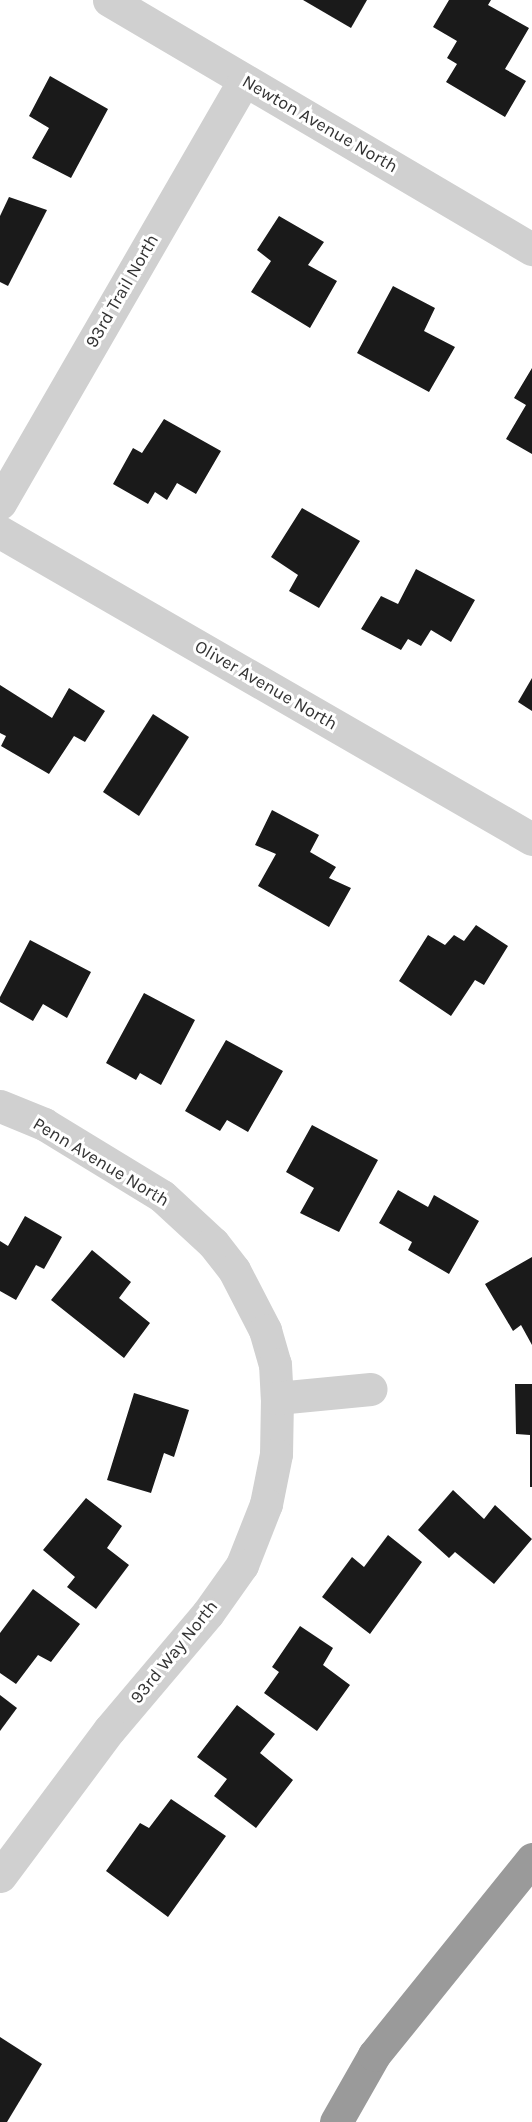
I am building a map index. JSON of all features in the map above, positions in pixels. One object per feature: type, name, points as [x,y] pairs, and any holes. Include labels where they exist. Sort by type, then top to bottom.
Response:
[{"type":"highway","points":[[336,2122],[374,2055],[532,1859]]},
{"type":"street","name":"Newton Avenue North","points":[[108,0],[532,249]]},
{"type":"street","name":"93rd Trail North","points":[[0,503],[244,80]]},
{"type":"street","name":"Oliver Avenue North","points":[[0,532],[532,839]]},
{"type":"street","name":"Penn Avenue North","points":[[0,1106],[44,1124],[162,1196],[213,1243],[234,1270],[265,1330],[275,1364],[277,1398]]},
{"type":"street","points":[[277,1398],[371,1389]]},
{"type":"street","name":"93rd Way North","points":[[0,1876],[109,1731],[208,1613],[242,1565],[266,1504],[276,1454],[277,1398]]},
{"type":"building","points":[[303,0],[367,0],[351,28]]},
{"type":"building","points":[[449,0],[491,0],[488,5],[529,28],[505,69],[526,81],[505,117],[446,82],[457,64],[447,58],[457,41],[433,27]]},
{"type":"building","points":[[50,76],[108,109],[71,178],[32,158],[49,128],[29,116]]},
{"type":"building","points":[[9,197],[47,210],[8,286],[0,282],[0,216]]},
{"type":"building","points":[[279,216],[324,242],[308,265],[337,281],[310,328],[251,292],[271,261],[257,250]]},
{"type":"building","points":[[393,286],[435,308],[424,331],[455,347],[429,392],[357,353]]},
{"type":"building","points":[[532,368],[532,454],[506,439],[526,405],[514,398]]},
{"type":"building","points":[[164,419],[221,451],[196,494],[177,483],[167,500],[155,492],[148,504],[113,484],[133,448],[142,453]]},
{"type":"building","points":[[302,508],[360,541],[319,608],[289,591],[298,575],[271,557]]},
{"type":"building","points":[[416,569],[475,600],[451,642],[431,630],[421,646],[408,639],[401,650],[361,629],[381,596],[398,604]]},
{"type":"building","points":[[532,678],[532,711],[518,702]]},
{"type":"building","points":[[0,685],[52,718],[69,688],[105,711],[85,742],[74,736],[49,774],[1,746],[6,736],[0,733]]},
{"type":"building","points":[[153,714],[189,737],[139,816],[103,792]]},
{"type":"building","points":[[272,810],[319,835],[310,852],[336,867],[329,878],[351,888],[329,927],[258,886],[276,854],[255,845]]},
{"type":"building","points":[[476,925],[508,946],[484,985],[475,980],[451,1016],[399,981],[428,935],[445,945],[454,935],[464,941]]},
{"type":"building","points":[[30,940],[91,972],[67,1018],[43,1004],[33,1021],[0,1002],[0,997]]},
{"type":"building","points":[[144,993],[195,1020],[161,1085],[140,1073],[136,1080],[106,1063]]},
{"type":"building","points":[[226,1040],[283,1071],[248,1132],[227,1120],[220,1131],[185,1111]]},
{"type":"building","points":[[312,1125],[378,1160],[339,1232],[300,1213],[314,1188],[286,1172]]},
{"type":"building","points":[[398,1190],[428,1207],[434,1195],[479,1221],[449,1274],[408,1250],[412,1242],[379,1223]]},
{"type":"building","points":[[25,1216],[62,1237],[44,1269],[36,1265],[16,1300],[0,1291],[0,1241],[8,1246]]},
{"type":"building","points":[[92,1250],[131,1282],[119,1298],[150,1323],[124,1358],[51,1300]]},
{"type":"building","points":[[532,1257],[532,1345],[521,1325],[513,1331],[485,1284]]},
{"type":"building","points":[[515,1384],[532,1384],[532,1487],[530,1487],[530,1435],[516,1434]]},
{"type":"building","points":[[134,1393],[189,1410],[174,1457],[164,1453],[151,1493],[107,1480]]},
{"type":"building","points":[[453,1490],[484,1519],[495,1505],[532,1539],[494,1584],[455,1552],[449,1558],[418,1530]]},
{"type":"building","points":[[86,1498],[122,1526],[107,1548],[129,1565],[96,1609],[67,1587],[75,1577],[43,1550]]},
{"type":"building","points":[[388,1535],[422,1562],[370,1634],[322,1597],[352,1557],[364,1567]]},
{"type":"building","points":[[33,1589],[80,1624],[51,1662],[38,1655],[16,1684],[0,1673],[0,1633]]},
{"type":"building","points":[[300,1626],[333,1648],[323,1665],[350,1685],[317,1731],[264,1693],[279,1672],[272,1667]]},
{"type":"building","points":[[0,1695],[17,1708],[0,1731]]},
{"type":"building","points":[[237,1705],[275,1734],[260,1753],[293,1780],[256,1828],[214,1796],[227,1779],[197,1757]]},
{"type":"building","points":[[171,1799],[226,1836],[168,1917],[106,1871],[140,1823],[149,1828]]},
{"type":"building","points":[[0,2037],[42,2064],[7,2122],[0,2122]]}]
